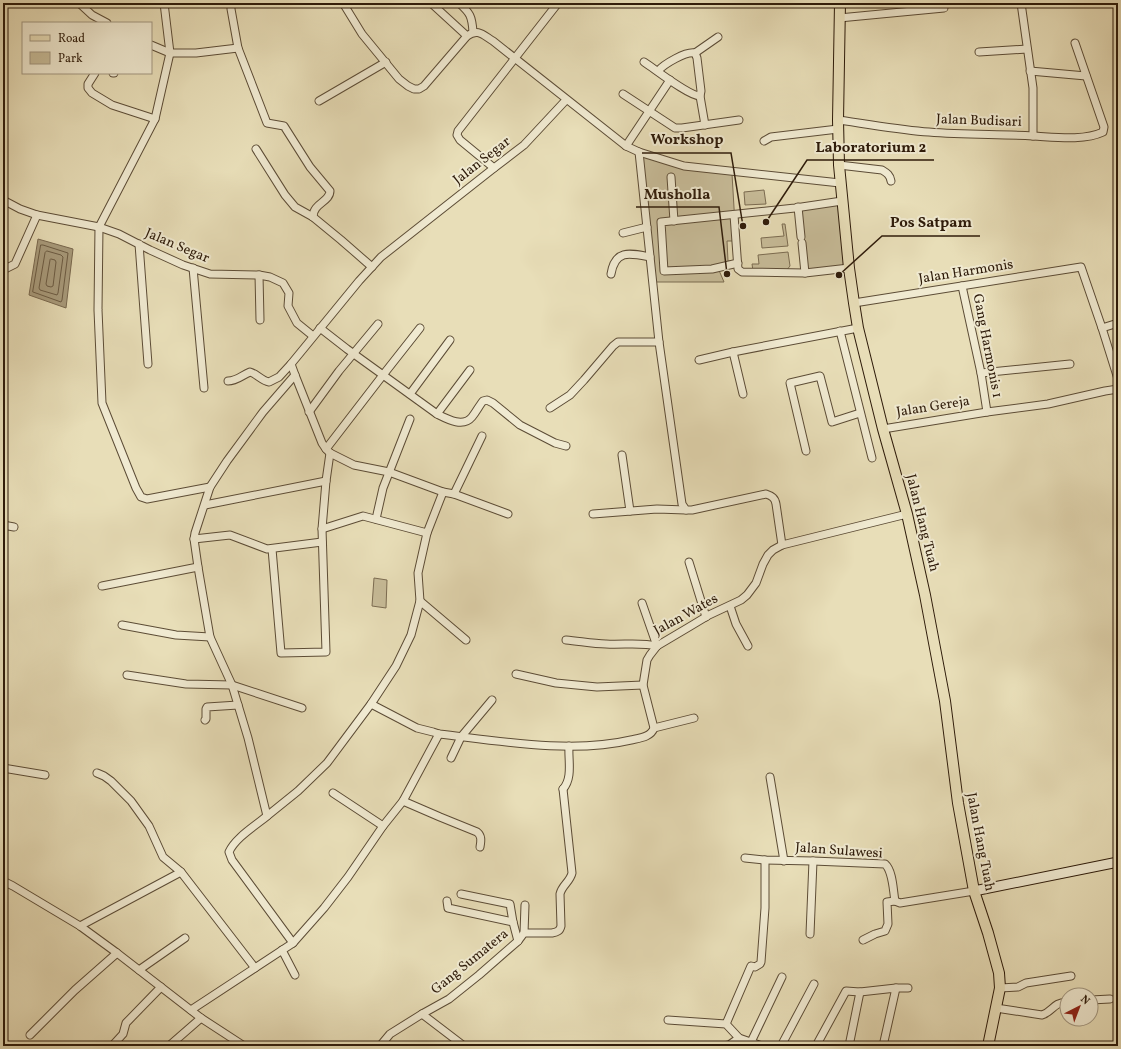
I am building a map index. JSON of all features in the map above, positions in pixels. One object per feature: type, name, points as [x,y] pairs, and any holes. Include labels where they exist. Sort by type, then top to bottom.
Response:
[{"type":"main road","name":"Jalan Hang Tuah","points":[[840,3],[838,125],[839,165],[849,268],[858,328],[883,429],[907,514],[925,596],[945,701],[958,804],[974,891],[999,973],[1000,988],[988,1046]]},
{"type":"street","points":[[79,3],[92,15],[105,22]]},
{"type":"street","points":[[164,3],[170,53],[155,119],[100,227],[98,310],[102,403],[141,497],[147,499],[210,487]]},
{"type":"street","points":[[231,3],[238,48],[267,124],[284,126],[310,167],[330,191],[329,196],[315,209],[313,217]]},
{"type":"street","points":[[343,3],[362,34],[399,79],[414,89],[419,89],[424,86],[470,34],[472,20],[469,13],[458,3]]},
{"type":"street","points":[[431,3],[470,34],[480,33],[515,58],[626,146],[639,152],[684,166],[840,183]]},
{"type":"street","points":[[494,168],[456,135],[558,3]]},
{"type":"street","name":"Jalan Budisari","points":[[764,141],[771,138],[838,125],[929,132],[1033,136],[1033,88],[1020,3]]},
{"type":"street","points":[[839,18],[944,8]]},
{"type":"street","points":[[658,71],[664,64],[690,52],[695,53],[718,37]]},
{"type":"street","points":[[1033,136],[1071,138],[1099,134],[1103,132],[1104,128],[1075,43]]},
{"type":"street","points":[[152,45],[170,53],[196,53],[238,48]]},
{"type":"street","points":[[979,52],[1027,49]]},
{"type":"street","points":[[695,53],[701,85],[700,96],[705,125]]},
{"type":"street","points":[[319,101],[386,62]]},
{"type":"street","points":[[644,62],[670,80],[695,95],[700,96]]},
{"type":"street","points":[[1030,71],[1086,76]]},
{"type":"street","points":[[94,74],[88,84],[88,88],[92,93],[112,105],[155,119]]},
{"type":"street","points":[[626,146],[670,80]]},
{"type":"street","points":[[623,94],[675,128],[740,120]]},
{"type":"street","name":"Jalan Segar","points":[[228,381],[239,379],[250,372],[269,382],[279,377],[381,257],[524,145],[565,99]]},
{"type":"street","points":[[256,149],[285,195],[295,207],[313,217],[372,267]]},
{"type":"street","points":[[639,152],[658,342],[682,504],[686,510]]},
{"type":"street","points":[[839,165],[882,170],[890,177],[890,181]]},
{"type":"street","points":[[671,177],[674,221]]},
{"type":"street","name":"Jalan Segar","points":[[3,200],[36,215],[100,227],[119,234],[150,250],[210,274],[259,275],[270,277],[283,283],[289,293],[288,306],[297,323],[313,336]]},
{"type":"street","points":[[738,263],[712,269],[664,271],[661,222],[842,202]]},
{"type":"street","points":[[798,207],[805,273]]},
{"type":"street","points":[[3,270],[16,264],[36,215]]},
{"type":"street","points":[[734,215],[738,269],[742,272],[805,273],[849,268]]},
{"type":"street","points":[[623,233],[647,227]]},
{"type":"street","points":[[139,244],[148,364]]},
{"type":"street","points":[[611,274],[613,263],[625,253],[650,257]]},
{"type":"street","name":"Jalan Harmonis","points":[[854,303],[1081,267],[1102,328]]},
{"type":"street","points":[[193,268],[204,388]]},
{"type":"street","points":[[259,275],[260,320]]},
{"type":"street","name":"Gang Harmonis 1","points":[[962,286],[987,412]]},
{"type":"street","points":[[310,412],[354,353],[378,324]]},
{"type":"street","points":[[1118,324],[1102,328],[1118,379]]},
{"type":"street","points":[[320,328],[437,414],[453,422],[469,420],[483,401],[487,400],[520,424],[556,443],[566,446]]},
{"type":"street","points":[[272,549],[281,653],[326,652],[322,529],[328,451],[383,375],[420,328]]},
{"type":"street","points":[[699,360],[858,328]]},
{"type":"street","points":[[840,331],[872,458]]},
{"type":"street","points":[[410,394],[450,340]]},
{"type":"street","points":[[550,408],[570,395],[612,346],[618,342],[658,342]]},
{"type":"street","points":[[733,352],[743,394]]},
{"type":"street","points":[[291,364],[322,444],[328,451],[354,465],[389,472],[508,514]]},
{"type":"street","points":[[980,373],[1070,364]]},
{"type":"street","points":[[437,414],[470,370]]},
{"type":"street","points":[[267,816],[248,738],[232,685],[210,637],[194,539],[210,487],[263,412],[295,375]]},
{"type":"street","points":[[806,450],[790,384],[820,376],[832,422],[860,413]]},
{"type":"street","name":"Jalan Gereja","points":[[883,429],[987,412],[1048,404],[1118,389]]},
{"type":"street","points":[[376,519],[383,488],[410,419]]},
{"type":"street","points":[[454,494],[482,436]]},
{"type":"street","points":[[622,455],[630,511]]},
{"type":"street","points":[[204,505],[326,481]]},
{"type":"street","points":[[293,943],[232,860],[229,852],[231,847],[238,840],[298,791],[326,763],[371,704],[396,666],[411,635],[420,601],[418,573],[427,533],[443,492]]},
{"type":"street","points":[[593,514],[658,509],[692,510],[766,494],[775,499],[782,545]]},
{"type":"street","name":"Jalan Wates","points":[[654,728],[643,685],[647,660],[657,646],[706,617],[742,600],[756,583],[768,554],[782,545],[907,514]]},
{"type":"street","points":[[322,529],[363,516],[427,533]]},
{"type":"street","points":[[3,524],[14,527]]},
{"type":"street","points":[[194,539],[230,535],[267,549],[322,542]]},
{"type":"street","points":[[689,562],[706,617]]},
{"type":"street","points":[[102,586],[198,567]]},
{"type":"street","points":[[420,601],[466,640]]},
{"type":"street","points":[[642,603],[657,646]]},
{"type":"street","points":[[730,606],[736,624],[748,646]]},
{"type":"street","points":[[122,625],[176,635],[210,637]]},
{"type":"street","points":[[566,640],[605,644],[638,643],[657,646]]},
{"type":"street","points":[[516,674],[556,683],[590,686],[643,685]]},
{"type":"street","points":[[127,675],[186,684],[232,685],[302,708]]},
{"type":"street","points":[[451,758],[461,737],[492,700]]},
{"type":"street","points":[[371,704],[417,728],[439,734],[516,743],[569,746],[621,742],[648,736],[652,733],[654,728],[694,718]]},
{"type":"street","points":[[205,720],[207,707],[238,705]]},
{"type":"street","points":[[191,1010],[293,943],[324,908],[348,877],[383,826],[403,801],[439,734]]},
{"type":"street","name":"Gang Sumatera","points":[[380,1046],[390,1034],[449,999],[518,941],[524,933],[559,931],[562,926],[561,888],[571,877],[572,873],[560,788],[567,784],[569,778],[569,746]]},
{"type":"street","points":[[3,768],[45,775]]},
{"type":"street","points":[[97,772],[111,781],[131,801],[149,826],[163,857],[181,872],[255,968]]},
{"type":"street","points":[[770,777],[784,861]]},
{"type":"street","points":[[333,793],[383,826]]},
{"type":"street","points":[[403,801],[477,832],[481,837],[480,846]]},
{"type":"street","name":"Jalan Sulawesi","points":[[745,858],[784,861],[885,864],[888,866],[895,901]]},
{"type":"street","points":[[726,1024],[751,966],[755,967],[761,962],[765,908],[765,860]]},
{"type":"street","points":[[810,934],[813,861]]},
{"type":"street","points":[[863,940],[885,931],[888,924],[887,902],[895,901],[900,903],[974,891],[1118,862]]},
{"type":"street","points":[[80,926],[181,872]]},
{"type":"street","points":[[3,881],[80,926],[201,1018],[244,1046]]},
{"type":"street","points":[[461,894],[510,904],[518,941]]},
{"type":"street","points":[[448,901],[448,908],[513,922]]},
{"type":"street","points":[[524,933],[525,905]]},
{"type":"street","points":[[139,970],[185,938]]},
{"type":"street","points":[[282,950],[295,974]]},
{"type":"street","points":[[30,1035],[75,990],[117,953]]},
{"type":"street","points":[[1000,988],[1018,987],[1026,983],[1071,976]]},
{"type":"street","points":[[751,1042],[782,977]]},
{"type":"street","points":[[781,1046],[814,984]]},
{"type":"street","points":[[112,1046],[123,1034],[126,1023],[161,987]]},
{"type":"street","points":[[883,1046],[896,988]]},
{"type":"street","points":[[817,1046],[846,991],[860,992],[908,988]]},
{"type":"street","points":[[849,1046],[860,992]]},
{"type":"street","points":[[1099,1000],[1110,999]]},
{"type":"street","points":[[996,1008],[1042,1015],[1047,1014],[1054,1006],[1059,1004]]},
{"type":"street","points":[[422,1014],[464,1046]]},
{"type":"street","points":[[169,1046],[201,1018]]},
{"type":"street","points":[[668,1020],[726,1024],[739,1038],[762,1046]]},
{"type":"street","points":[[723,1046],[739,1038]]},
{"type":"green space","points":[[641,155],[732,174],[736,241],[727,241],[728,261],[738,261],[718,268],[724,282],[654,282]]},
{"type":"green space","points":[[764,190],[766,204],[745,205],[744,192]]},
{"type":"green space","points":[[840,202],[846,268],[805,273],[804,237],[798,207]]},
{"type":"green space","points":[[782,224],[785,224],[788,246],[762,248],[761,238],[784,236]]},
{"type":"green space","points":[[788,252],[790,266],[786,271],[753,271],[752,264],[759,264],[758,255]]},
{"type":"green space","points":[[374,578],[387,580],[386,608],[372,606]]},
{"type":"water","points":[[38,239],[73,249],[66,308],[29,295]]},
{"type":"place","name":"Laboratorium 2","points":[[766,222]]},
{"type":"place","name":"Workshop","points":[[743,226]]},
{"type":"place","name":"Musholla","points":[[727,274]]},
{"type":"place","name":"Pos Satpam","points":[[839,275]]}]
